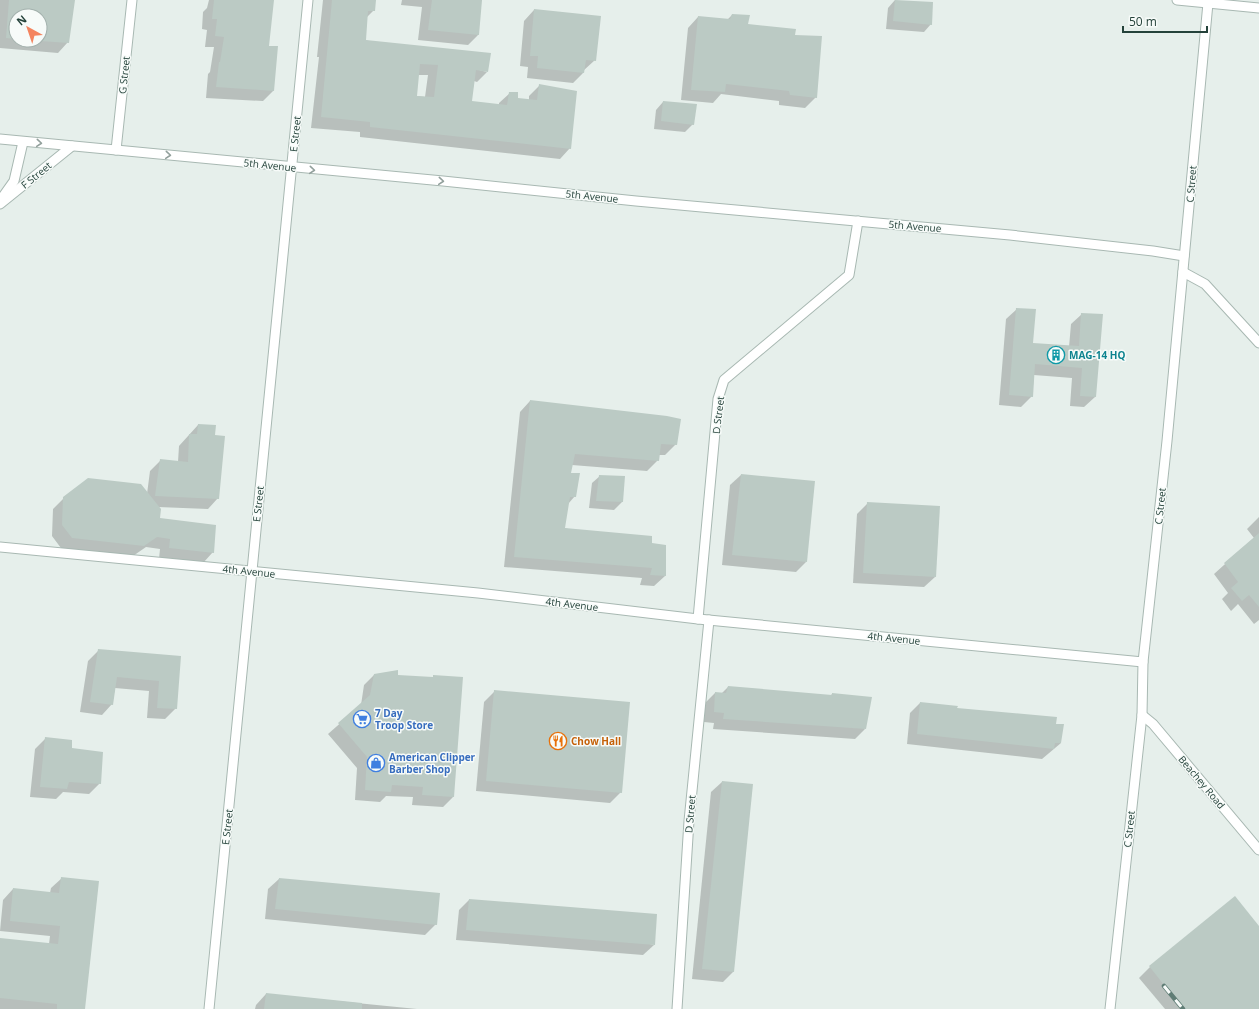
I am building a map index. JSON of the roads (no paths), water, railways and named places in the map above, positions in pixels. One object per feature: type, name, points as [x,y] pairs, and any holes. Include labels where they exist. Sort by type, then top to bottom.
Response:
[{"type":"street","name":"G Street","points":[[116,150],[132,0]]},
{"type":"street","name":"E Street","points":[[209,1009],[308,0]]},
{"type":"street","points":[[1177,0],[1259,8]]},
{"type":"street","name":"C Street","points":[[1110,1009],[1142,715],[1143,662],[1183,272],[1208,3]]},
{"type":"street","name":"5th Avenue","points":[[0,139],[292,168],[1010,235],[1154,251],[1184,256]]},
{"type":"street","points":[[0,202],[14,181],[23,142]]},
{"type":"street","name":"F Street","points":[[0,202],[72,146]]},
{"type":"street","name":"D Street","points":[[698,619],[718,399],[724,380],[849,275],[858,221]]},
{"type":"street","points":[[1183,272],[1205,284],[1259,343]]},
{"type":"street","name":"4th Avenue","points":[[0,547],[478,593],[698,619],[1143,662]]},
{"type":"street","name":"D Street","points":[[677,1009],[690,821],[710,620]]},
{"type":"street","name":"Beachey Road","points":[[1142,715],[1153,724],[1259,850]]},
{"type":"railway","points":[[1164,986],[1183,1009]]},
{"type":"place","name":"MAG-14 HQ","points":[[1056,355]]},
{"type":"place","name":"7 Day Troop Store","points":[[362,719]]},
{"type":"place","name":"Chow Hall","points":[[558,741]]},
{"type":"place","name":"American Clipper Barber Shop","points":[[376,763]]}]
